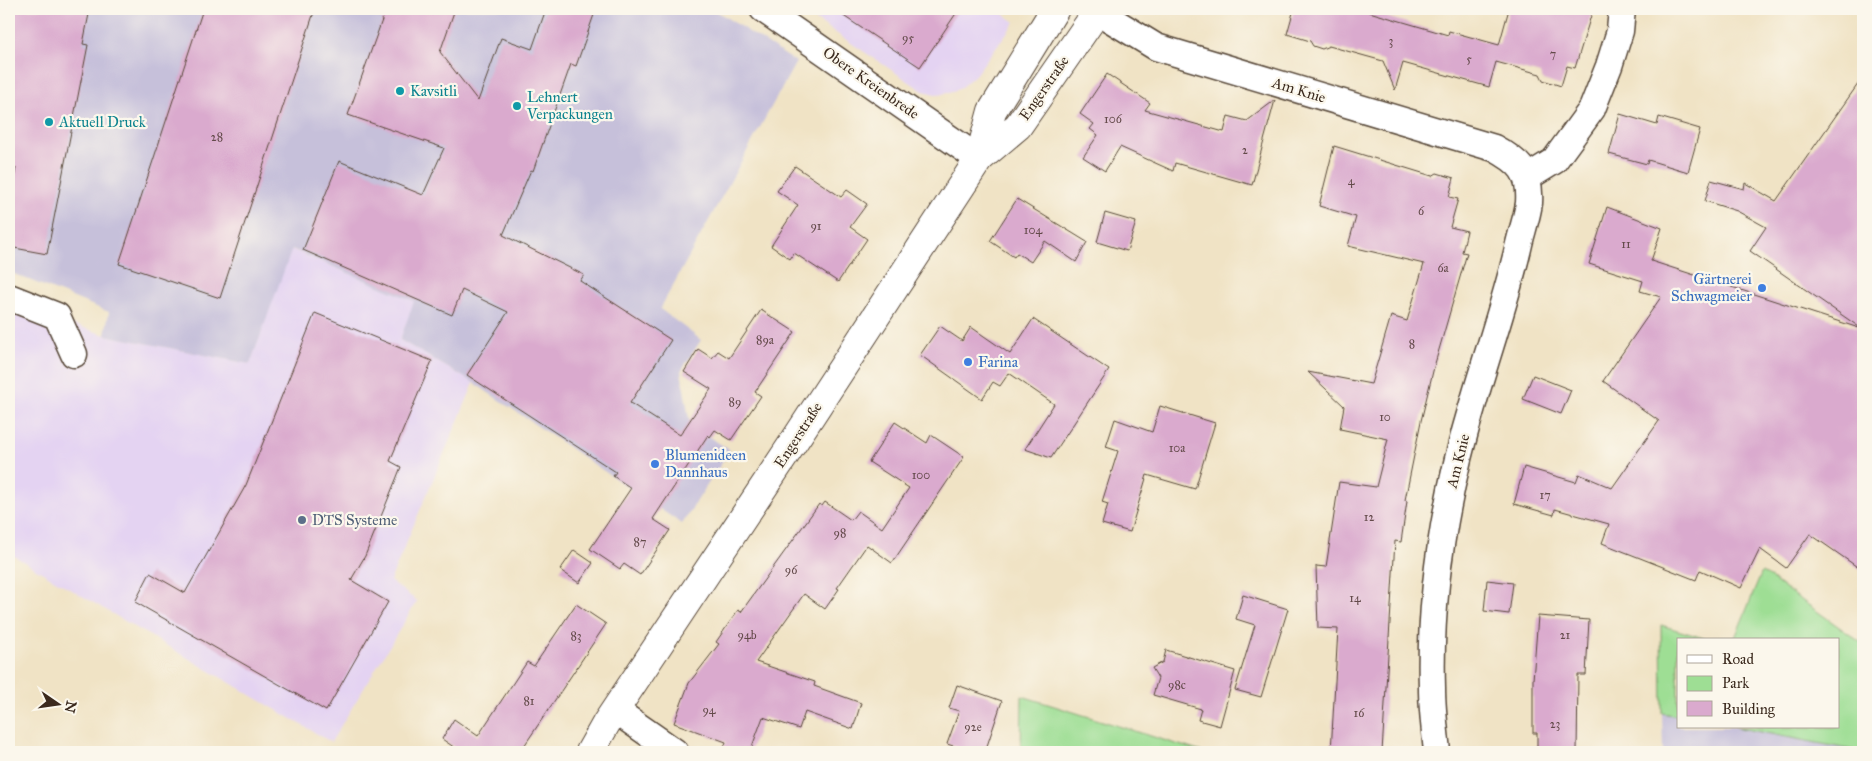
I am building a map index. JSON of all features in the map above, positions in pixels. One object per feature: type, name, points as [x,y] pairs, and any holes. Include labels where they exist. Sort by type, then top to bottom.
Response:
[{"type":"main road","name":"Engerstraße","points":[[979,159],[992,111],[1055,9]]},
{"type":"main road","name":"Engerstraße","points":[[590,752],[611,716],[787,453],[979,159],[1018,126],[1098,10]]},
{"type":"main road","name":"Engerstraße","points":[[579,752],[611,716]]},
{"type":"street","name":"Obere Kreienbrede","points":[[763,9],[822,48],[979,159]]},
{"type":"street","points":[[1528,176],[1554,161],[1592,109],[1620,31],[1622,9]]},
{"type":"street","name":"Am Knie","points":[[1098,10],[1156,46],[1494,148],[1515,160],[1528,176],[1528,204],[1516,260],[1473,402],[1450,490],[1440,550],[1432,641],[1432,688],[1436,752]]},
{"type":"street","points":[[9,297],[57,316],[74,354]]},
{"type":"street","points":[[611,716],[675,752]]},
{"type":"shaded area","points":[[9,9],[713,9],[796,62],[660,309],[701,340],[681,371],[690,425],[730,450],[682,524],[474,383],[400,340],[414,301],[292,249],[250,364],[105,335],[109,312],[9,272]]},
{"type":"shaded area","points":[[800,9],[996,9],[1015,22],[975,75],[959,89],[939,95],[923,91]]},
{"type":"shaded area","points":[[291,249],[415,301],[400,340],[474,383],[390,581],[417,601],[331,742],[9,553],[9,303],[105,335],[250,364]]},
{"type":"shaded area","points":[[1662,713],[1677,716],[1677,728],[1740,728],[1862,752],[1663,752]]},
{"type":"green space","points":[[1762,572],[1863,644],[1863,752],[1740,728],[1840,728],[1840,638],[1735,638]]},
{"type":"green space","points":[[1661,625],[1703,638],[1677,638],[1677,716],[1662,713]]},
{"type":"green space","points":[[1022,696],[1202,752],[1021,752]]},
{"type":"building","name":"Aktuell Druck","points":[[9,9],[90,9],[83,44],[88,45],[47,254],[9,247],[9,204],[16,168],[9,166]]},
{"type":"building","points":[[203,9],[315,9],[220,298],[119,264]]},
{"type":"building","points":[[386,9],[455,9],[440,52],[478,101],[501,38],[532,49],[546,9],[596,9],[576,66],[571,64],[533,171],[531,170],[503,235],[584,275],[580,281],[671,340],[630,403],[680,435],[711,389],[684,372],[698,349],[712,358],[718,351],[729,358],[761,310],[795,332],[755,392],[761,396],[731,440],[715,430],[710,437],[708,435],[653,519],[670,530],[640,575],[624,564],[620,569],[590,549],[631,488],[613,476],[616,472],[467,375],[508,312],[462,290],[452,315],[303,250],[339,161],[423,195],[444,148],[348,115]]},
{"type":"building","points":[[833,9],[959,9],[920,67]]},
{"type":"building","points":[[1294,9],[1359,9],[1448,35],[1449,31],[1499,45],[1509,9],[1593,9],[1575,68],[1567,66],[1561,86],[1543,80],[1540,74],[1496,62],[1489,87],[1403,63],[1395,90],[1383,61],[1329,46],[1322,49],[1313,46],[1310,41],[1287,34]]},
{"type":"building","points":[[1107,74],[1150,103],[1145,110],[1224,132],[1228,116],[1247,121],[1275,100],[1252,185],[1175,163],[1173,171],[1120,147],[1105,171],[1083,157],[1098,135],[1090,129],[1094,124],[1080,114]]},
{"type":"building","points":[[1863,77],[1863,571],[1810,534],[1786,568],[1760,549],[1741,588],[1700,570],[1696,580],[1602,543],[1609,524],[1555,509],[1554,515],[1514,504],[1524,467],[1576,482],[1579,474],[1612,488],[1659,421],[1603,381],[1661,297],[1640,291],[1643,281],[1589,264],[1607,207],[1662,228],[1651,261],[1862,329],[1750,251],[1766,227],[1737,211],[1705,201],[1711,180],[1744,189],[1745,183],[1776,201]]},
{"type":"building","points":[[1620,114],[1657,125],[1659,117],[1700,129],[1688,172],[1648,160],[1647,164],[1609,154]]},
{"type":"building","points":[[1334,146],[1432,176],[1437,173],[1454,178],[1449,197],[1458,199],[1450,227],[1467,231],[1462,252],[1467,253],[1434,367],[1421,421],[1405,500],[1407,501],[1401,542],[1395,541],[1382,752],[1331,752],[1338,629],[1318,628],[1316,566],[1326,567],[1339,482],[1376,487],[1388,439],[1340,429],[1344,406],[1308,372],[1371,384],[1391,316],[1407,321],[1424,264],[1348,246],[1356,217],[1319,206]]},
{"type":"building","points":[[795,166],[841,197],[847,190],[867,204],[850,227],[867,239],[838,282],[794,253],[790,259],[771,246],[798,205],[777,191]]},
{"type":"building","points":[[1017,199],[1087,242],[1076,262],[1045,241],[1031,262],[1017,253],[1014,257],[990,241]]},
{"type":"building","points":[[1105,213],[1136,222],[1127,251],[1097,242]]},
{"type":"building","name":"DTS Systeme","points":[[315,313],[432,361],[390,461],[401,467],[365,556],[351,580],[388,602],[326,711],[135,602],[150,573],[185,593],[246,485]]},
{"type":"building","points":[[1033,319],[1109,370],[1051,458],[1025,449],[1054,404],[1009,373],[1000,386],[993,382],[982,399],[920,355],[940,326],[962,341],[971,327],[1010,354]]},
{"type":"building","points":[[1533,375],[1571,390],[1561,414],[1523,399]]},
{"type":"building","points":[[1160,406],[1215,423],[1195,489],[1147,475],[1130,532],[1102,524],[1108,504],[1102,502],[1118,451],[1106,447],[1115,419],[1152,432]]},
{"type":"building","points":[[895,422],[927,443],[931,435],[964,457],[892,563],[867,545],[825,609],[804,594],[756,662],[815,682],[814,686],[861,703],[853,729],[805,712],[799,729],[763,717],[750,752],[722,752],[726,742],[674,723],[689,683],[719,644],[716,642],[738,610],[741,612],[819,504],[822,506],[825,502],[851,520],[858,511],[882,528],[909,488],[869,462]]},
{"type":"building","points":[[574,550],[593,563],[579,583],[560,570]]},
{"type":"building","points":[[1487,580],[1513,583],[1509,614],[1484,611]]},
{"type":"building","points":[[1243,595],[1288,609],[1261,697],[1235,690],[1255,625],[1236,619]]},
{"type":"building","points":[[576,604],[606,624],[520,752],[461,752],[442,739],[454,719],[478,736],[527,662],[534,666]]},
{"type":"building","points":[[1538,616],[1589,620],[1586,675],[1578,675],[1577,752],[1537,752],[1537,733],[1533,733],[1533,680]]},
{"type":"building","points":[[1166,650],[1235,671],[1220,726],[1198,720],[1201,709],[1153,695],[1158,678],[1152,668],[1163,662]]},
{"type":"building","points":[[957,685],[1002,701],[985,752],[972,752],[947,744],[959,711],[949,708]]},
{"type":"place","name":"Kavsitli","points":[[400,91]]},
{"type":"place","name":"Lehnert Verpackungen","points":[[517,106]]},
{"type":"place","name":"Aktuell Druck","points":[[49,122]]},
{"type":"place","name":"Gärtnerei Schwagmeier","points":[[1762,288]]},
{"type":"place","name":"Farina","points":[[968,362]]},
{"type":"place","name":"Blumenideen Dannhaus","points":[[655,464]]},
{"type":"place","name":"DTS Systeme","points":[[302,520]]}]
